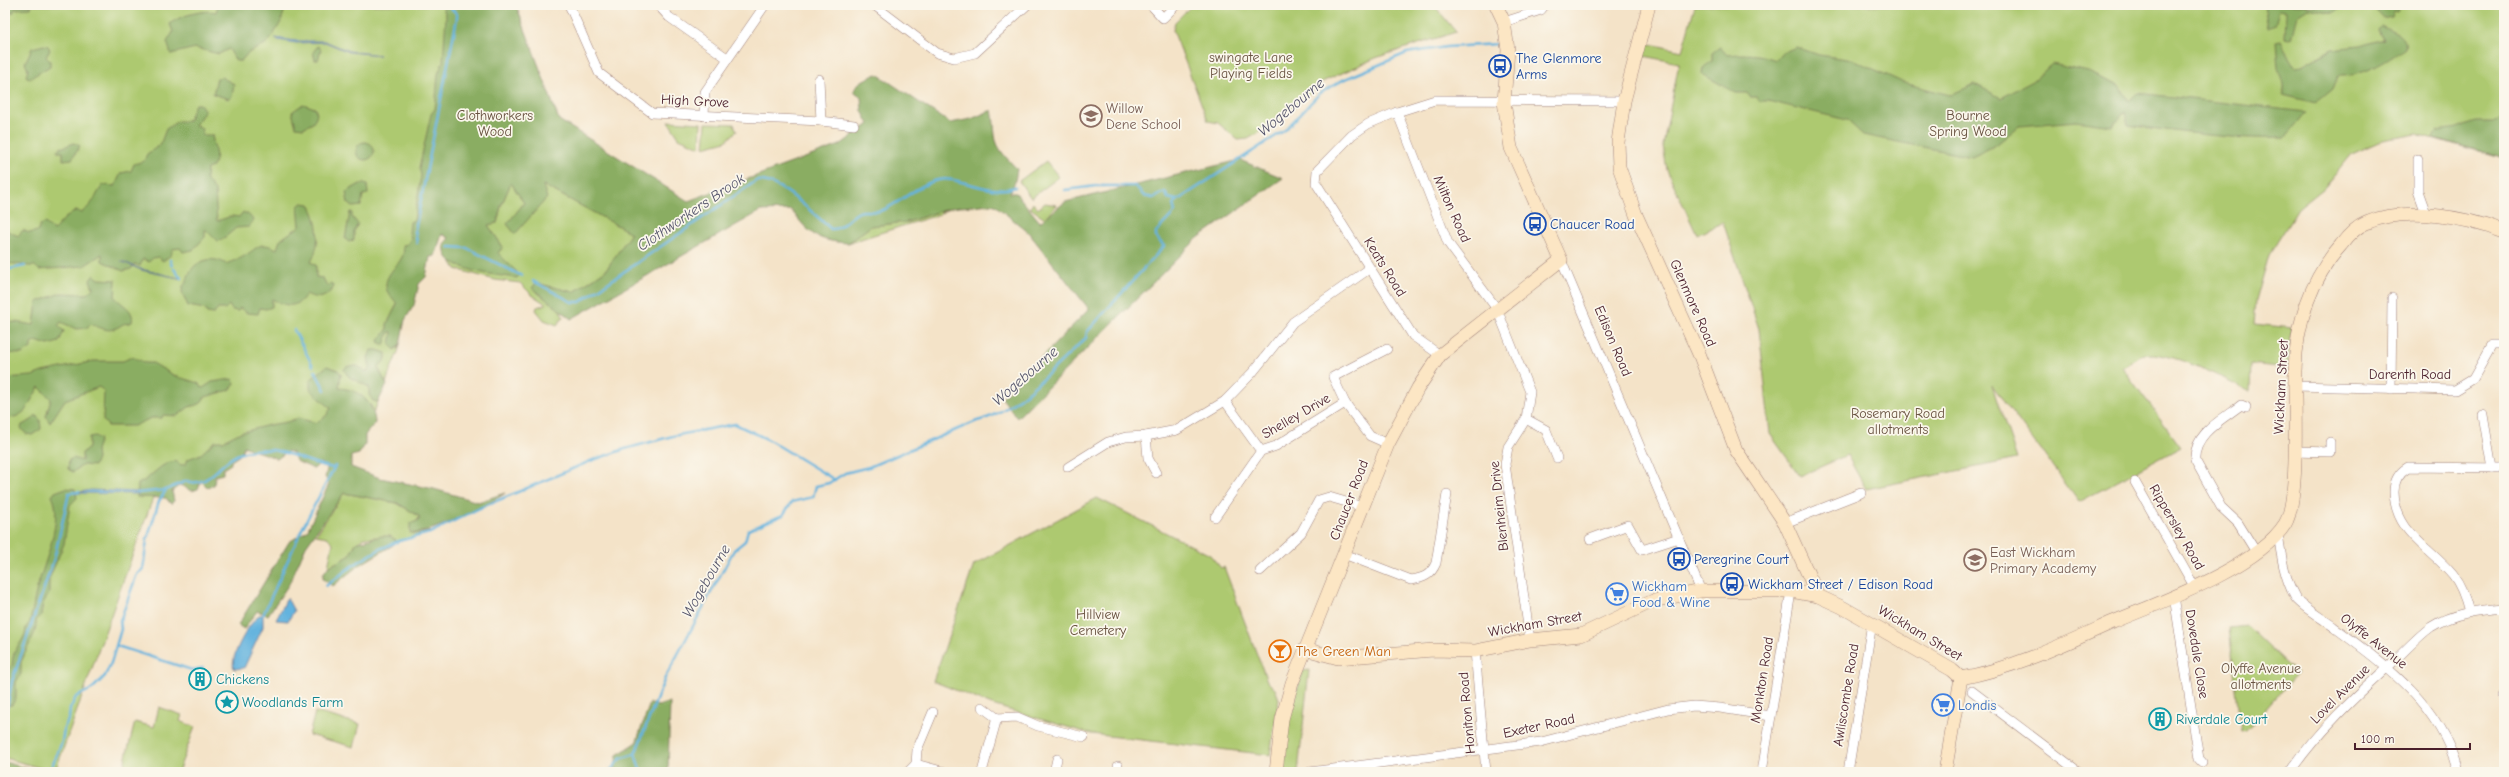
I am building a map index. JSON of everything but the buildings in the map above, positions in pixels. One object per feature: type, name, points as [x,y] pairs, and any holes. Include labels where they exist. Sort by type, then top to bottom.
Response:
[{"type":"street","name":"High Grove","points":[[569,5],[599,73],[652,113],[821,121],[854,125]]},
{"type":"street","points":[[658,5],[669,17],[727,58]]},
{"type":"street","points":[[704,116],[705,92],[765,5]]},
{"type":"street","points":[[874,5],[937,53],[954,58],[975,53],[1026,5]]},
{"type":"street","points":[[1151,5],[1163,18],[1176,5]]},
{"type":"street","name":"Edison Road","points":[[1496,5],[1504,22],[1508,50],[1504,102],[1511,148],[1561,260],[1702,591]]},
{"type":"street","points":[[1504,22],[1541,10],[1545,5]]},
{"type":"street","name":"Glenmore Road","points":[[1649,5],[1624,101],[1618,142],[1619,167],[1636,215],[1700,356],[1736,450],[1785,523],[1818,596]]},
{"type":"street","points":[[819,80],[821,121]]},
{"type":"street","points":[[1397,112],[1435,100],[1504,102],[1624,101]]},
{"type":"street","name":"Keats Road","points":[[1397,112],[1368,124],[1352,135],[1317,171],[1316,183],[1369,269],[1413,336],[1440,355]]},
{"type":"street","name":"Milton Road","points":[[1397,112],[1448,243],[1497,309]]},
{"type":"street","points":[[2418,159],[2418,190],[2427,216]]},
{"type":"street","name":"Wickham Street","points":[[1305,649],[1338,658],[1432,650],[1475,651],[1530,640],[1581,635],[1653,601],[1702,591],[1791,592],[1818,596],[1872,623],[1952,670],[1961,678],[2021,662],[2194,586],[2256,552],[2278,533],[2286,523],[2291,506],[2297,345],[2305,311],[2315,280],[2332,255],[2363,224],[2392,216],[2427,216],[2468,220],[2504,232]]},
{"type":"street","name":"Chaucer Road","points":[[1305,649],[1388,444],[1411,399],[1440,355],[1561,260]]},
{"type":"street","points":[[1068,467],[1108,442],[1126,437],[1146,436],[1176,430],[1225,401],[1253,372],[1293,322],[1369,269]]},
{"type":"street","points":[[2391,389],[2392,298]]},
{"type":"street","name":"Blenheim Drive","points":[[1497,309],[1530,392],[1526,419],[1508,447],[1506,464],[1530,640]]},
{"type":"street","name":"Darenth Road","points":[[2295,386],[2455,390],[2472,379],[2492,345],[2504,345]]},
{"type":"street","points":[[1345,403],[1333,377],[1388,349]]},
{"type":"street","name":"Shelley Drive","points":[[1225,401],[1261,451],[1276,446],[1345,403],[1370,436],[1388,444]]},
{"type":"street","points":[[2246,407],[2241,405],[2200,438],[2195,453],[2195,460],[2221,507],[2238,523],[2256,552]]},
{"type":"street","points":[[2483,415],[2492,468]]},
{"type":"street","points":[[1526,419],[1546,430],[1557,458]]},
{"type":"street","points":[[1146,436],[1148,458],[1156,472]]},
{"type":"street","name":"Wickham Street","points":[[2294,451],[2330,457],[2330,442]]},
{"type":"street","points":[[1215,517],[1261,451]]},
{"type":"street","points":[[2470,612],[2454,576],[2408,533],[2402,524],[2396,511],[2394,486],[2397,478],[2408,467],[2504,468]]},
{"type":"street","name":"Rippersley Road","points":[[2135,482],[2194,586]]},
{"type":"street","points":[[1785,523],[1861,493]]},
{"type":"street","points":[[1344,554],[1411,580],[1422,578],[1432,572],[1436,563],[1447,494]]},
{"type":"street","points":[[1260,571],[1301,533],[1319,500],[1329,497],[1363,507]]},
{"type":"street","points":[[1590,539],[1628,525],[1642,550],[1679,538]]},
{"type":"street","name":"Olyffe Avenue","points":[[2278,533],[2283,568],[2296,599],[2388,667],[2410,688],[2436,721],[2455,760],[2458,772]]},
{"type":"street","name":"Monkton Road","points":[[1762,772],[1791,592]]},
{"type":"street","name":"Dovedale Close","points":[[2174,596],[2199,759],[2202,762]]},
{"type":"street","name":"Lovel Avenue","points":[[2290,772],[2332,719],[2431,627],[2452,617],[2470,612],[2504,608]]},
{"type":"street","name":"Awliscombe Road","points":[[1848,772],[1872,623]]},
{"type":"street","points":[[1276,772],[1282,719],[1292,682],[1305,649]]},
{"type":"street","name":"Honiton Road","points":[[1475,651],[1486,772]]},
{"type":"street","points":[[1945,772],[1961,678]]},
{"type":"street","points":[[1972,691],[2079,772]]},
{"type":"street","name":"Exeter Road","points":[[1310,772],[1485,751],[1541,742],[1668,709],[1694,706],[1720,708],[1771,716]]},
{"type":"street","points":[[982,707],[997,718],[1017,717],[1038,726],[1084,737]]},
{"type":"street","points":[[908,772],[916,764],[917,750],[933,712]]},
{"type":"street","points":[[982,772],[997,718]]},
{"type":"street","points":[[1054,772],[1057,758]]},
{"type":"street","points":[[916,764],[945,772]]},
{"type":"green space","points":[[5,5],[462,5],[398,349],[400,344],[386,384],[379,369],[373,401],[378,402],[374,412],[370,404],[328,460],[267,437],[158,484],[55,772],[5,758]]},
{"type":"green space","points":[[5,5],[32,5],[31,8],[15,9],[13,13],[5,13]]},
{"type":"green space","points":[[218,5],[286,5],[281,22],[271,39],[264,45],[248,53],[241,61],[236,61],[229,49],[219,54],[195,48],[171,54],[167,42],[173,32],[170,24],[179,18],[192,14],[205,11],[216,12]]},
{"type":"green space","name":"Clothworkers Wood","points":[[445,5],[516,5],[559,120],[688,201],[840,145],[869,124],[862,111],[861,97],[854,91],[860,82],[877,74],[950,123],[971,119],[992,110],[995,135],[998,145],[1003,154],[1017,169],[1015,182],[1010,193],[1016,193],[1040,222],[1065,202],[1240,160],[1283,178],[1198,238],[1017,418],[1002,398],[1089,309],[1028,232],[995,205],[991,204],[950,208],[907,222],[871,226],[848,243],[828,240],[815,235],[803,225],[791,210],[761,211],[571,319],[532,288],[536,283],[574,292],[606,270],[631,233],[543,185],[547,198],[515,234],[507,224],[524,203],[511,183],[501,206],[497,223],[488,225],[503,247],[498,253],[520,275],[517,278],[492,274],[474,271],[458,265],[446,256],[444,244],[449,238],[442,234],[435,256],[430,257],[426,277],[419,284],[414,305],[405,320],[400,344],[395,350],[390,345],[392,332],[389,332],[384,345],[378,342],[387,330],[387,324],[397,304],[387,291],[386,286],[389,275],[400,261],[404,251],[403,245],[408,244],[411,238],[409,233],[410,222],[414,220],[421,175],[419,168],[431,114],[435,109],[438,74],[443,62],[446,16],[443,7]]},
{"type":"green space","name":"swingate Lane Playing Fields","points":[[1192,5],[1434,5],[1456,32],[1378,57],[1322,82],[1281,120],[1248,139],[1238,140],[1218,123],[1208,121],[1173,30],[1175,22]]},
{"type":"green space","name":"Rosemary Road allotments","points":[[1695,5],[2504,5],[2504,158],[2417,134],[2383,140],[2352,154],[2324,188],[2298,209],[2269,255],[2256,301],[2254,324],[2292,328],[2288,368],[2251,364],[2250,392],[2197,366],[2166,356],[2153,354],[2144,355],[2122,367],[2181,447],[2079,502],[1992,385],[2017,459],[1866,489],[1847,455],[1800,476],[1770,434],[1759,329],[1723,222],[1697,235],[1667,170],[1663,146],[1679,63],[1643,56],[1646,43],[1682,51]]},
{"type":"green space","points":[[2264,5],[2342,5],[2334,13],[2308,8],[2297,15],[2291,39],[2285,38],[2286,11],[2279,10],[2275,25],[2268,28]]},
{"type":"green space","points":[[2375,5],[2401,5],[2398,12],[2394,11],[2392,16],[2384,18],[2377,13]]},
{"type":"green space","points":[[2381,25],[2401,36],[2404,39],[2405,48],[2373,68],[2356,74],[2338,76],[2333,89],[2316,103],[2283,95],[2283,85],[2278,68],[2276,42],[2281,41],[2294,67],[2302,66],[2332,49],[2360,46],[2383,39],[2378,29]]},
{"type":"green space","points":[[44,45],[48,46],[50,50],[46,57],[50,61],[50,66],[29,79],[26,76],[28,70],[25,63],[32,48]]},
{"type":"green space","points":[[318,46],[321,49],[318,60],[315,60],[313,52]]},
{"type":"green space","name":"Bourne Spring Wood","points":[[1720,47],[1727,55],[1752,54],[1776,60],[1782,53],[1796,47],[1819,55],[1854,60],[1904,83],[1950,95],[1975,84],[2001,98],[2033,81],[2052,64],[2088,72],[2120,86],[2129,101],[2137,93],[2306,112],[2285,138],[2245,138],[2206,135],[2128,125],[2125,111],[2112,126],[2076,121],[2019,126],[1996,145],[1972,157],[1863,135],[1847,120],[1768,101],[1758,101],[1756,97],[1750,97],[1747,93],[1736,93],[1702,74],[1703,68],[1712,61],[1712,53]]},
{"type":"green space","points":[[221,77],[234,84],[232,97],[229,99],[213,94],[217,78]]},
{"type":"green space","points":[[195,104],[200,104],[205,111],[195,125],[202,129],[203,135],[212,135],[216,156],[213,167],[207,169],[206,178],[215,191],[217,221],[232,216],[239,217],[243,212],[249,215],[253,220],[249,227],[236,228],[222,240],[217,241],[205,229],[205,237],[193,250],[183,252],[180,248],[173,249],[171,255],[163,261],[158,257],[153,258],[149,262],[143,259],[140,266],[135,264],[131,269],[123,271],[102,261],[102,254],[84,266],[39,270],[35,266],[5,264],[5,233],[8,231],[18,236],[23,230],[29,233],[38,231],[40,225],[45,223],[54,230],[65,218],[77,210],[81,213],[92,203],[103,185],[115,186],[121,173],[131,171],[134,164],[144,161],[147,154],[160,145],[166,129],[178,121],[188,121]]},
{"type":"green space","points":[[303,104],[315,108],[317,114],[313,123],[303,128],[296,127],[292,112]]},
{"type":"green space","points":[[2504,118],[2504,158],[2434,138],[2437,131],[2457,128],[2476,121],[2495,121]]},
{"type":"green space","points":[[668,121],[701,123],[700,147],[679,138]]},
{"type":"green space","points":[[706,123],[734,124],[737,131],[726,141],[704,147]]},
{"type":"green space","points":[[361,142],[369,142],[374,147],[372,158],[369,160],[361,160],[356,155],[356,147]]},
{"type":"green space","points":[[74,143],[80,146],[72,159],[63,160],[63,152],[58,152],[58,149]]},
{"type":"green space","points":[[1046,161],[1059,177],[1031,198],[1019,181]]},
{"type":"green space","points":[[511,182],[524,203],[508,224],[543,185],[632,233],[606,270],[574,292],[538,284],[532,288],[560,310],[563,317],[557,325],[544,320],[536,310],[537,307],[546,304],[532,295],[520,283],[495,280],[456,269],[451,261],[480,272],[520,275],[498,253],[503,247],[487,224],[497,223],[501,206]]},
{"type":"green space","points":[[360,184],[367,184],[368,194],[363,195],[361,206],[353,207],[348,203],[346,192]]},
{"type":"green space","points":[[302,203],[309,204],[315,218],[318,233],[316,248],[311,262],[316,265],[316,277],[323,278],[327,286],[331,283],[334,287],[328,294],[318,298],[306,294],[299,303],[290,305],[286,305],[272,299],[272,307],[266,309],[260,308],[258,314],[247,313],[240,308],[238,311],[232,310],[229,305],[225,309],[218,309],[214,314],[207,313],[205,309],[188,306],[182,292],[183,286],[186,283],[190,272],[197,264],[206,260],[217,260],[226,264],[242,258],[257,247],[263,245],[277,249],[280,240],[300,226],[298,206]]},
{"type":"green space","points":[[1033,203],[1038,209],[1045,203],[1057,205],[1045,218],[1030,208]]},
{"type":"green space","points":[[950,208],[938,215],[848,243],[871,226],[907,222]]},
{"type":"green space","points":[[350,212],[352,212],[352,217],[358,224],[354,231],[354,240],[349,242],[345,239]]},
{"type":"green space","points":[[94,275],[99,279],[116,280],[115,297],[130,310],[132,322],[107,330],[90,324],[88,328],[76,329],[61,322],[58,326],[64,331],[59,342],[48,345],[36,341],[31,344],[31,348],[22,354],[5,353],[6,323],[15,322],[34,325],[37,302],[61,293],[87,294],[93,288],[90,280]]},
{"type":"green space","points":[[371,350],[386,353],[386,359],[378,368],[387,385],[378,402],[373,401],[369,395],[369,387],[349,377],[344,370],[346,367],[355,366],[362,368],[366,372],[370,368],[368,358]]},
{"type":"green space","points":[[132,357],[146,363],[153,363],[175,376],[198,383],[203,388],[212,382],[232,379],[235,384],[230,390],[205,397],[200,404],[189,407],[177,416],[163,415],[162,418],[151,418],[134,426],[108,426],[103,420],[104,391],[99,387],[65,400],[50,423],[46,416],[51,399],[39,387],[25,411],[18,416],[5,419],[5,378],[32,376],[42,372],[94,361],[123,361]]},
{"type":"green space","points":[[327,366],[338,370],[341,374],[339,388],[353,391],[364,398],[369,403],[374,416],[375,423],[365,435],[365,445],[359,454],[351,456],[351,467],[380,478],[434,489],[478,502],[505,493],[487,504],[443,525],[418,533],[410,533],[410,524],[419,520],[419,516],[397,503],[344,493],[306,546],[289,584],[268,615],[257,611],[244,629],[238,625],[289,542],[307,531],[329,484],[325,477],[327,469],[321,462],[314,469],[296,461],[293,453],[288,451],[277,459],[244,446],[240,455],[231,461],[231,464],[223,469],[223,474],[215,476],[214,485],[207,487],[201,481],[198,489],[192,491],[180,485],[172,491],[174,501],[171,504],[166,498],[137,497],[138,484],[165,464],[176,461],[181,465],[186,464],[188,459],[201,454],[215,441],[223,441],[239,433],[298,418],[316,423],[326,416],[331,408],[310,389],[310,380]]},
{"type":"green space","points":[[36,415],[40,420],[41,429],[32,435],[26,434],[21,428],[22,425],[32,420]]},
{"type":"green space","points":[[95,436],[100,439],[96,450],[97,459],[94,466],[83,465],[73,472],[68,469],[69,460],[73,458],[82,461],[82,453],[89,448],[89,437]]},
{"type":"green space","points":[[66,488],[75,489],[77,498],[70,505],[64,544],[49,579],[49,594],[43,603],[41,616],[37,618],[35,632],[21,662],[21,674],[16,682],[16,698],[12,705],[5,705],[6,671],[12,665],[15,651],[23,639],[26,627],[30,622],[37,588],[52,541],[56,516],[52,496],[55,492]]},
{"type":"green space","points":[[344,493],[397,503],[419,516],[414,534],[430,531],[395,542],[395,540],[375,537],[365,538],[356,543],[349,556],[328,567],[333,543],[327,537],[316,535]]},
{"type":"green space","name":"Hillview Cemetery","points":[[1097,498],[1210,555],[1221,568],[1224,567],[1267,681],[1275,689],[1279,699],[1270,755],[1091,734],[992,705],[933,681],[974,565]]},
{"type":"green space","points":[[381,536],[390,536],[396,540],[393,545],[358,566],[333,586],[323,579],[323,574],[328,567],[349,556],[356,543]]},
{"type":"green space","name":"Olyffe Avenue allotments","points":[[2247,626],[2297,674],[2246,731],[2241,732],[2229,628]]},
{"type":"green space","points":[[1309,670],[1298,772],[1282,772],[1289,717],[1303,671]]},
{"type":"green space","points":[[670,702],[668,772],[614,772],[617,755],[636,743],[650,703],[658,706]]},
{"type":"green space","points":[[159,707],[182,715],[180,721],[195,727],[178,772],[122,772],[135,722],[154,727]]},
{"type":"green space","points":[[315,712],[360,724],[354,747],[309,735]]},
{"type":"green space","points":[[5,762],[35,771],[37,772],[5,772]]},
{"type":"water","points":[[275,38],[296,41],[325,41],[349,51],[380,55],[349,52],[325,42],[296,43],[278,40]]},
{"type":"water","points":[[121,261],[141,269],[183,279],[141,270]]},
{"type":"water","points":[[91,490],[139,492],[139,494],[75,493]]},
{"type":"water","points":[[287,598],[294,611],[288,621],[276,620]]},
{"type":"water","points":[[259,615],[263,615],[263,627],[244,668],[234,669],[234,657],[237,649],[245,633]]},
{"type":"waterway","name":"Clothworkers Brook","points":[[417,243],[415,230],[457,18],[457,14],[448,5]]},
{"type":"waterway","name":"Wogebourne","points":[[609,772],[620,759],[635,754],[665,678],[734,550],[745,541],[748,530],[783,515],[792,502],[813,497],[816,486],[829,483],[845,473],[869,467],[991,416],[1005,409],[1020,398],[1086,338],[1087,332],[1164,246],[1156,237],[1156,232],[1175,212],[1173,204],[1285,130],[1320,93],[1343,80],[1407,53],[1446,47],[1499,44]]},
{"type":"waterway","name":"Clothworkers Brook","points":[[533,281],[572,302],[580,302],[756,181],[775,185],[786,191],[806,206],[831,229],[835,229],[842,225],[859,212],[880,211],[887,208],[920,187],[934,181],[943,179],[952,180],[993,189],[1015,187]]},
{"type":"waterway","name":"Clothworkers Brook","points":[[1065,190],[1096,186],[1135,186],[1144,196],[1153,198],[1165,192],[1168,198],[1176,200]]},
{"type":"waterway","name":"Clothworkers Brook","points":[[449,247],[467,248],[522,276]]},
{"type":"waterway","points":[[170,260],[172,266]]},
{"type":"waterway","points":[[5,270],[25,266]]},
{"type":"waterway","points":[[174,269],[181,278]]},
{"type":"waterway","points":[[294,330],[313,366]]},
{"type":"waterway","points":[[315,371],[325,390]]},
{"type":"waterway","points":[[326,586],[352,566],[380,549],[399,541],[430,533],[480,508],[593,460],[625,449],[673,436],[735,424],[769,440],[835,480]]},
{"type":"waterway","points":[[47,772],[51,768],[62,742],[64,728],[69,718],[70,709],[76,697],[92,689],[105,676],[111,663],[121,629],[120,621],[137,574],[143,569],[147,540],[159,501],[166,490],[186,481],[202,481],[208,478],[232,457],[252,450],[264,449],[276,451],[333,468]]},
{"type":"waterway","points":[[263,615],[302,529],[335,466]]},
{"type":"waterway","points":[[137,493],[166,490]]},
{"type":"waterway","points":[[5,717],[12,681],[54,559],[69,493],[79,492]]},
{"type":"waterway","points":[[117,646],[192,670],[203,668]]},
{"type":"waterway","points":[[635,754],[641,772]]},
{"type":"place","name":"The Glenmore Arms","points":[[1500,66]]},
{"type":"place","name":"Willow Dene School","points":[[1091,116]]},
{"type":"place","name":"Chaucer Road","points":[[1535,224]]},
{"type":"place","name":"Peregrine Court","points":[[1679,559]]},
{"type":"place","name":"East Wickham Primary Academy","points":[[1975,560]]},
{"type":"place","name":"Wickham Street / Edison Road","points":[[1732,584]]},
{"type":"place","name":"Wickham Food & Wine","points":[[1617,594]]},
{"type":"place","name":"The Green Man","points":[[1280,651]]},
{"type":"place","name":"Chickens","points":[[200,679]]},
{"type":"place","name":"Woodlands Farm","points":[[227,702]]},
{"type":"place","name":"Londis","points":[[1943,705]]},
{"type":"place","name":"Riverdale Court","points":[[2160,719]]}]
